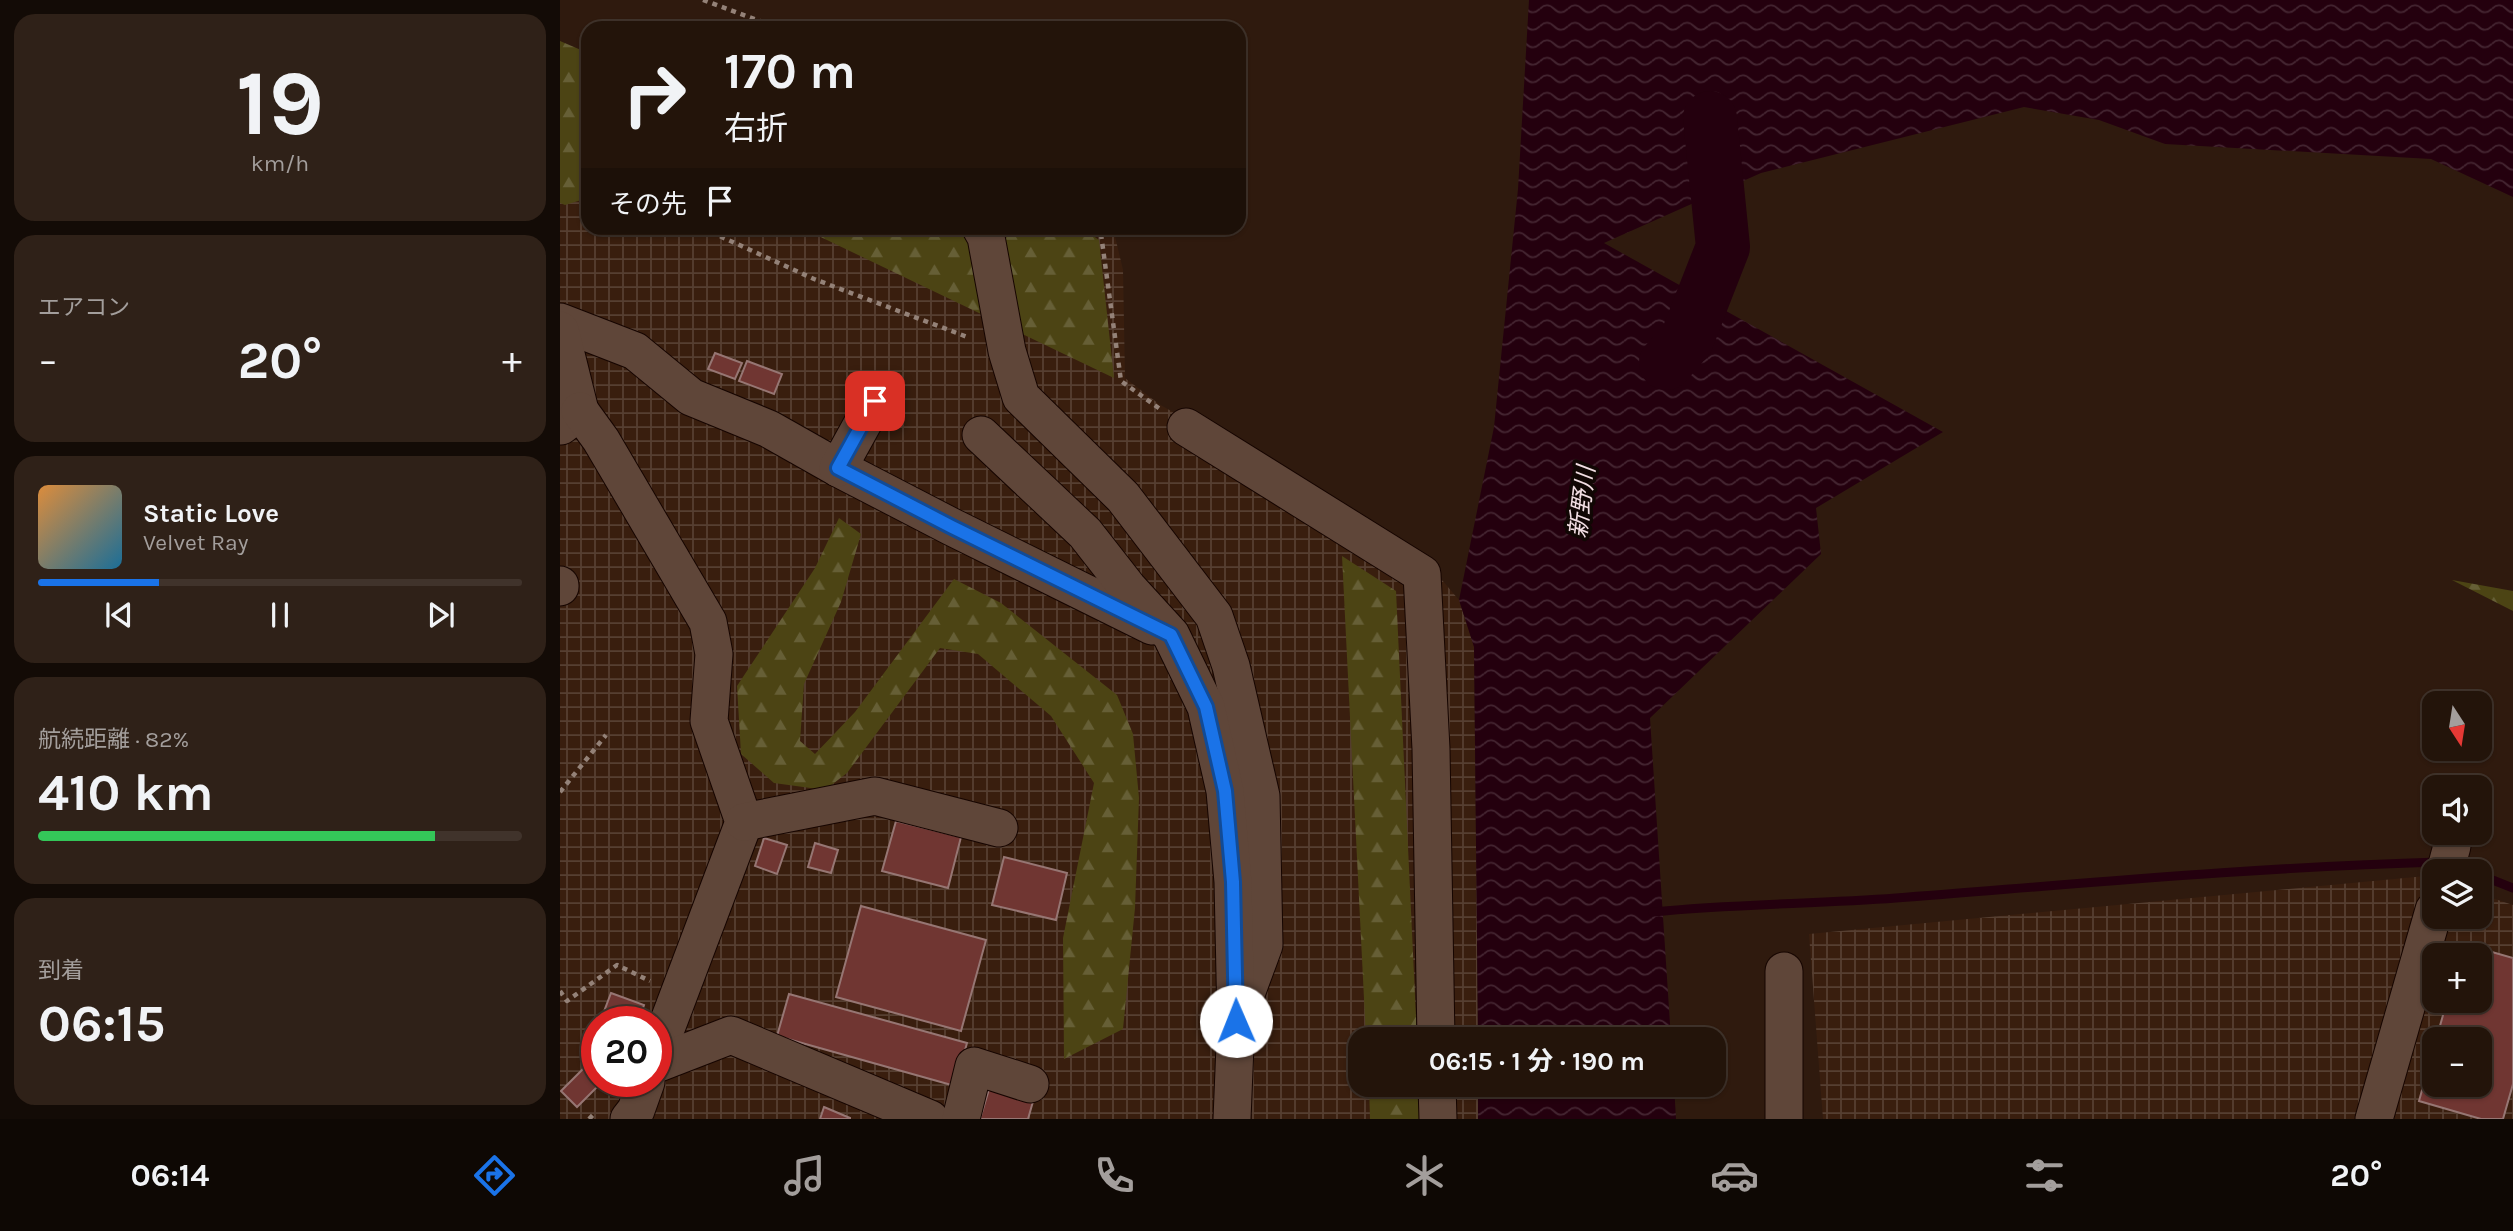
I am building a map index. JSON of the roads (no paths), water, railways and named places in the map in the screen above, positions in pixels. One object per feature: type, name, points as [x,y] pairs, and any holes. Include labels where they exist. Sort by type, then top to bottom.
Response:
[{"type":"street","points":[[985,235],[1007,351],[1021,397],[1123,497],[1214,616],[1231,666],[1261,796],[1264,945],[1236,1021]]},
{"type":"street","points":[[560,322],[635,351],[691,397],[769,429],[952,527],[1171,635]]},
{"type":"street","points":[[560,330],[570,419],[601,440],[708,622],[714,654],[709,721],[744,822],[672,1013]]},
{"type":"street","points":[[838,468],[875,401]]},
{"type":"street","points":[[1186,427],[1422,574],[1431,749],[1436,1027]]},
{"type":"street","points":[[981,435],[1085,533],[1128,588],[1171,635],[1206,707],[1225,791],[1233,882],[1236,1021],[1231,1119]]},
{"type":"street","points":[[744,822],[875,796],[999,828]]},
{"type":"street","points":[[2374,1119],[2428,929]]},
{"type":"street","points":[[1784,971],[1784,1119]]},
{"type":"street","points":[[672,1057],[731,1035],[930,1119]]},
{"type":"street","points":[[961,1119],[974,1066],[1030,1084]]},
{"type":"street","points":[[629,1119],[641,1097]]},
{"type":"street","points":[[1437,1097],[1438,1119]]},
{"type":"water","points":[[1529,0],[2513,0],[2513,197],[2431,159],[2165,144],[2099,120],[2024,107],[1761,173],[1604,243],[1943,432],[1816,508],[1821,554],[1650,718],[1670,1027],[1478,1027],[1474,647],[1459,600],[1494,427],[1518,189]]},
{"type":"water","points":[[1478,1097],[1675,1097],[1676,1119],[1478,1119]]},
{"type":"waterway","name":"新野川","points":[[1666,363],[1687,339],[1723,247],[1710,118]]},
{"type":"waterway","points":[[1653,912],[1896,898],[2235,872],[2422,862]]},
{"type":"waterway","points":[[2492,880],[2513,888]]}]
